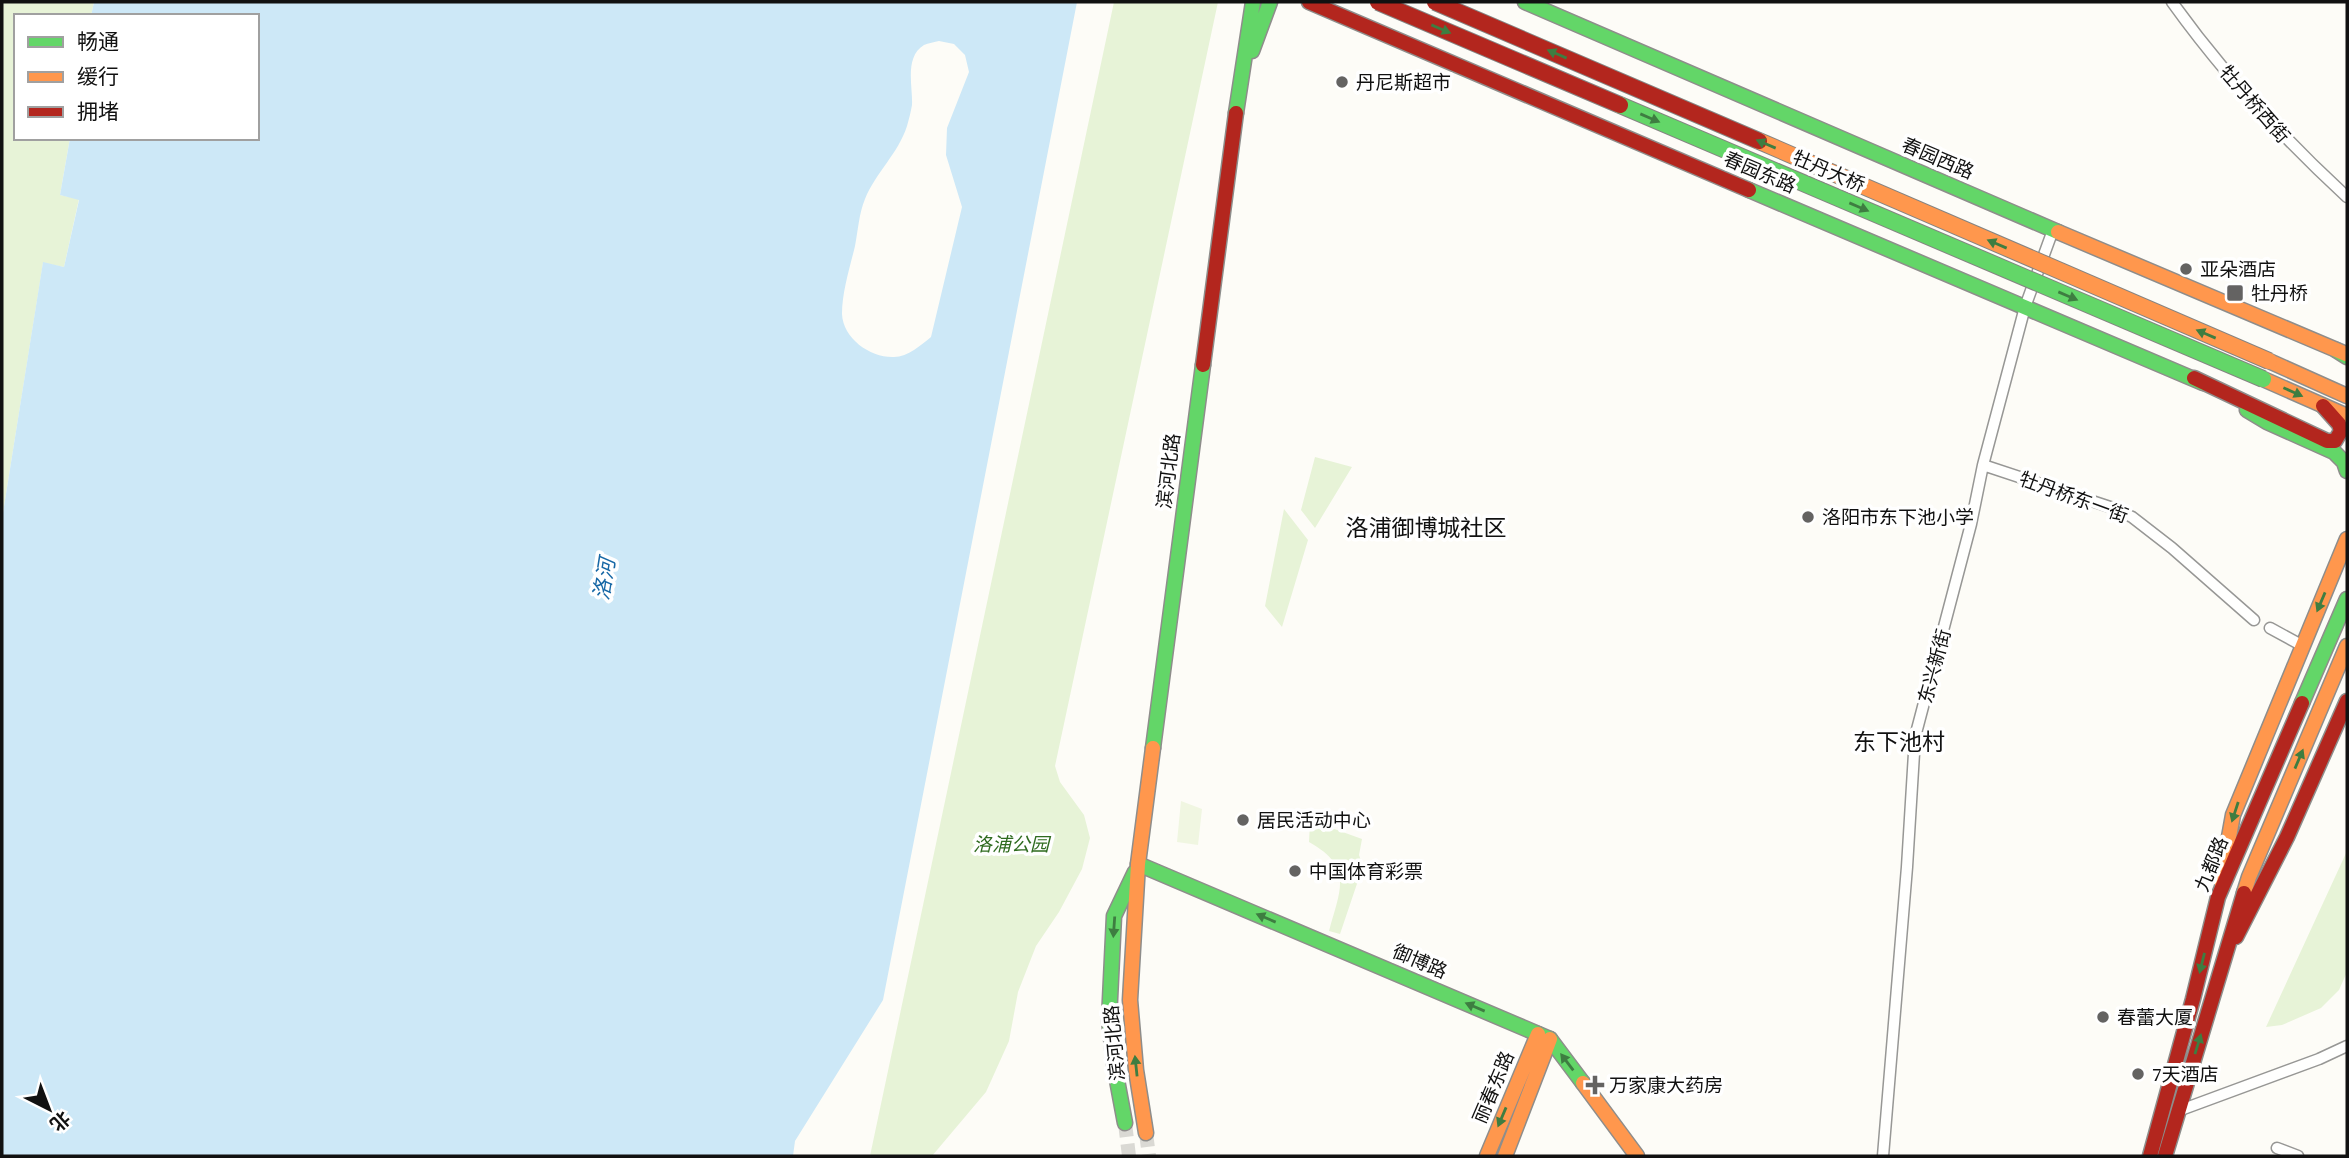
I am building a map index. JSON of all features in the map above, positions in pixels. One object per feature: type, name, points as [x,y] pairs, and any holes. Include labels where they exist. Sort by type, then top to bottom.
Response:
[{"type":"main road","name":"滨河北路","points":[[1146,1133],[1136,1070],[1130,1000],[1138,864],[1240,82],[1253,2]]},
{"type":"main road","name":"滨河北路","points":[[1240,82],[1270,2]]},
{"type":"main road","name":"春园东路","points":[[1310,2],[2194,378]]},
{"type":"main road","name":"牡丹大桥","points":[[1378,2],[2323,406]]},
{"type":"main road","name":"牡丹大桥","points":[[1435,2],[2322,384]]},
{"type":"main road","name":"春园西路","points":[[1525,2],[2343,354]]},
{"type":"main road","points":[[2194,378],[2327,441],[2335,441],[2341,431],[2339,424],[2323,406]]},
{"type":"main road","points":[[2194,378],[2267,422],[2334,452],[2344,462],[2347,471]]},
{"type":"main road","points":[[2322,384],[2347,381]]},
{"type":"main road","points":[[2322,384],[2347,387]]},
{"type":"main road","points":[[2322,384],[2347,396]]},
{"type":"main road","points":[[2323,406],[2347,416]]},
{"type":"main road","points":[[2323,406],[2347,425]]},
{"type":"main road","points":[[2218,897],[2233,815],[2347,541]]},
{"type":"main road","name":"九都路","points":[[2150,1156],[2218,897],[2347,599]]},
{"type":"main road","name":"九都路","points":[[2165,1156],[2249,877],[2347,646]]},
{"type":"main road","points":[[2224,960],[2287,837],[2347,701]]},
{"type":"main road","name":"滨河北路","points":[[1125,1123],[1109,1020],[1114,916],[1138,864]]},
{"type":"main road","name":"御博路","points":[[1138,864],[1544,1037]]},
{"type":"main road","points":[[1544,1037],[1637,1156]]},
{"type":"main road","name":"丽春东路","points":[[1486,1156],[1544,1037]]},
{"type":"main road","name":"丽春东路","points":[[1505,1156],[1544,1037]]},
{"type":"street","name":"牡丹桥西街","points":[[2172,2],[2200,41],[2296,150],[2347,197]]},
{"type":"street","name":"东兴新街","points":[[1883,1156],[1915,737],[2025,307],[2053,230]]},
{"type":"street","name":"牡丹桥东一街","points":[[1983,465],[2110,507],[2132,517],[2172,548],[2254,620]]},
{"type":"street","points":[[2270,628],[2303,646]]},
{"type":"street","points":[[2178,1111],[2347,1046]]},
{"type":"street","points":[[2277,1148],[2298,1156]]},
{"type":"green space","points":[[2,2],[94,2],[91,14],[14,14],[14,140],[70,140],[60,195],[79,199],[64,267],[43,263],[2,519]]},
{"type":"green space","name":"洛浦公园","points":[[1114,2],[1218,2],[1055,766],[1060,782],[1084,815],[1090,838],[1082,869],[1059,912],[1036,946],[1018,992],[1009,1041],[986,1092],[932,1156],[870,1156]]},
{"type":"green space","points":[[1315,457],[1352,467],[1315,528],[1301,510]]},
{"type":"green space","points":[[1284,509],[1308,540],[1282,627],[1265,606]]},
{"type":"green space","points":[[1181,801],[1202,809],[1198,845],[1177,842]]},
{"type":"green space","points":[[1315,822],[1362,839],[1359,855],[1363,866],[1340,934],[1329,931],[1339,891],[1338,870],[1323,851],[1309,842],[1310,823]]},
{"type":"green space","points":[[2347,851],[2347,972],[2339,990],[2321,1008],[2282,1025],[2266,1027]]},
{"type":"water","name":"洛河","points":[[94,2],[1077,2],[883,1000],[795,1141],[793,1156],[2,1156],[2,519],[43,262],[64,267],[79,200],[60,195],[70,140],[259,140],[259,14],[91,14]],"holes":[[[939,41],[954,44],[965,55],[969,72],[947,128],[946,155],[962,207],[931,337],[904,355],[894,357],[876,354],[853,339],[847,331],[842,314],[843,297],[863,204],[907,126],[912,105],[912,65],[918,50],[924,45]]]},
{"type":"tunnel","points":[[1125,1123],[1129,1156]]},
{"type":"tunnel","points":[[1146,1133],[1149,1156]]},
{"type":"traffic: fast","points":[[1236,113],[1253,2]]},
{"type":"traffic: fast","points":[[1252,51],[1270,2]]},
{"type":"traffic: fast","points":[[1525,2],[2058,232]]},
{"type":"traffic: fast","points":[[1620,105],[2263,379]]},
{"type":"traffic: fast","points":[[1749,190],[2203,383]]},
{"type":"traffic: fast","points":[[2336,350],[2347,357]]},
{"type":"traffic: fast","points":[[1153,748],[1203,365]]},
{"type":"traffic: fast","points":[[2247,410],[2267,422],[2334,452],[2344,462],[2347,471]]},
{"type":"traffic: fast","points":[[2302,703],[2347,599]]},
{"type":"traffic: fast","points":[[1138,864],[1550,1039],[1583,1083]]},
{"type":"traffic: fast","points":[[1125,1123],[1109,1020],[1114,916],[1135,872]]},
{"type":"traffic: slow","points":[[1759,141],[2269,361]]},
{"type":"traffic: slow","points":[[2058,232],[2346,354]]},
{"type":"traffic: slow","points":[[2269,361],[2347,396]]},
{"type":"traffic: slow","points":[[2263,379],[2347,416]]},
{"type":"traffic: slow","points":[[2221,881],[2233,815],[2347,539]]},
{"type":"traffic: slow","points":[[2244,893],[2347,646]]},
{"type":"traffic: slow","points":[[1146,1133],[1136,1070],[1130,1000],[1138,864],[1153,748]]},
{"type":"traffic: slow","points":[[1487,1156],[1538,1034]]},
{"type":"traffic: slow","points":[[1505,1156],[1550,1039]]},
{"type":"traffic: slow","points":[[1583,1083],[1637,1156]]},
{"type":"traffic: jam","points":[[1309,2],[1749,190]]},
{"type":"traffic: jam","points":[[1378,2],[1620,105]]},
{"type":"traffic: jam","points":[[1435,2],[1759,141]]},
{"type":"traffic: jam","points":[[1203,365],[1236,113]]},
{"type":"traffic: jam","points":[[2194,378],[2327,441],[2335,441],[2341,431],[2339,424],[2323,406]]},
{"type":"traffic: jam","points":[[2236,937],[2287,837],[2347,701]]},
{"type":"traffic: jam","points":[[2150,1156],[2218,897],[2302,703]]},
{"type":"traffic: jam","points":[[2165,1156],[2244,893]]},
{"type":"place","name":"丹尼斯超市","points":[[1342,82]]},
{"type":"place","name":"亚朵酒店","points":[[2186,269]]},
{"type":"place","name":"牡丹桥","points":[[2235,293]]},
{"type":"place","name":"洛阳市东下池小学","points":[[1808,517]]},
{"type":"place","name":"居民活动中心","points":[[1243,820]]},
{"type":"place","name":"中国体育彩票","points":[[1295,871]]},
{"type":"place","name":"春蕾大厦","points":[[2103,1017]]},
{"type":"place","name":"7天酒店","points":[[2138,1074]]},
{"type":"place","name":"万家康大药房","points":[[1595,1085]]},
{"type":"district","name":"洛浦御博城社区","points":[[1426,528]]},
{"type":"district","name":"东下池村","points":[[1899,742]]}]
